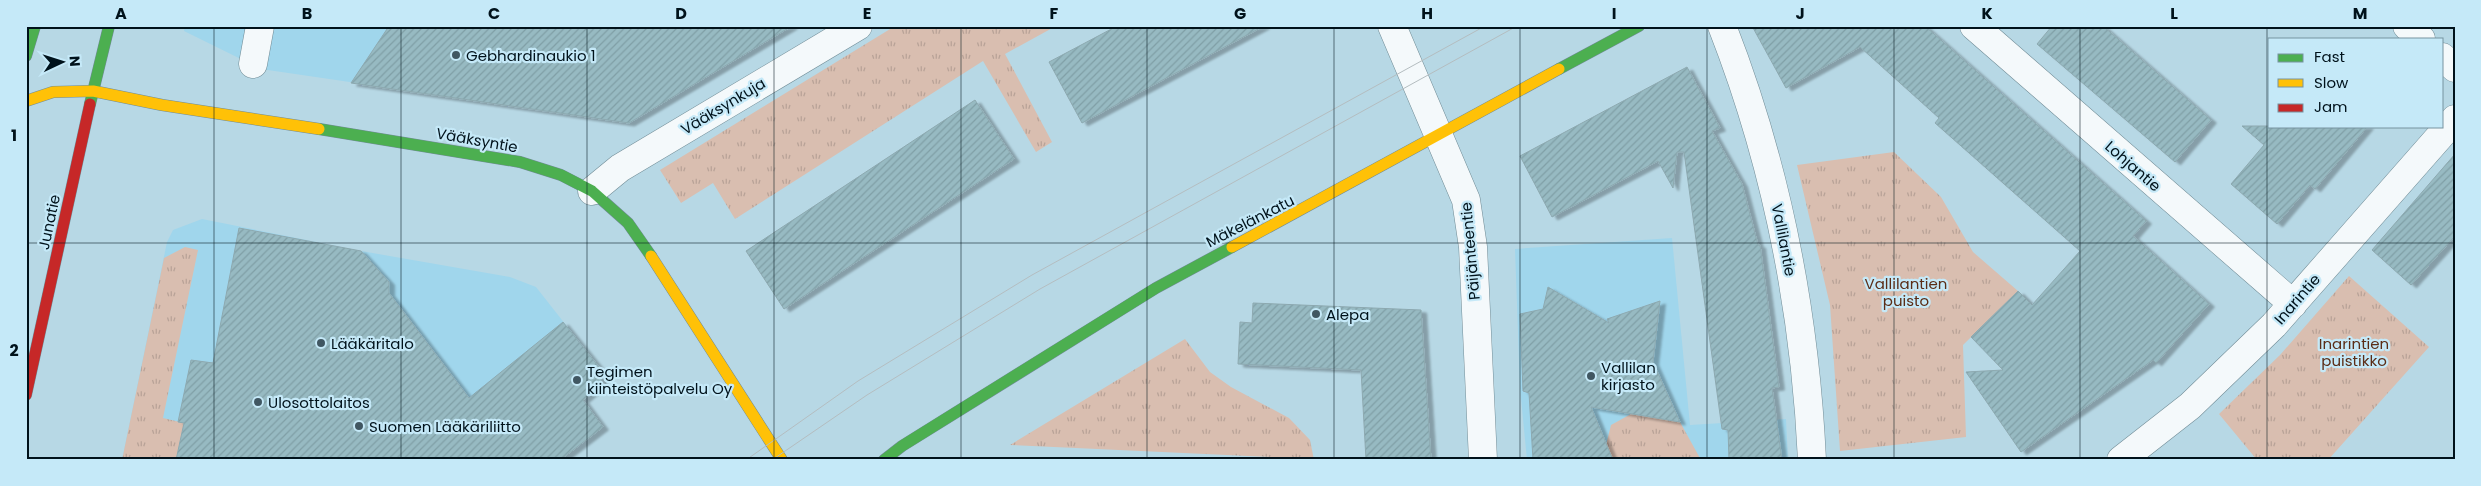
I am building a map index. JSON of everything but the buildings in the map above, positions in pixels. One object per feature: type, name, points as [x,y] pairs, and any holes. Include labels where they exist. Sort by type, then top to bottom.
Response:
[{"type":"main road","points":[[26,56],[35,26]]},
{"type":"main road","name":"Junatie","points":[[26,395],[81,143],[109,26]]},
{"type":"main road","name":"Mäkelänkatu","points":[[884,460],[902,446],[1156,288],[1639,26]]},
{"type":"main road","name":"Vääksyntie","points":[[26,100],[53,92],[93,91],[162,105],[220,112],[520,162],[561,176],[592,191],[628,223],[654,258],[782,460]]},
{"type":"street","points":[[253,64],[260,26]]},
{"type":"street","name":"Vääksynkuja","points":[[592,191],[620,168],[858,26]]},
{"type":"street","name":"Päijänteentie","points":[[1392,26],[1462,187],[1472,238],[1483,460]]},
{"type":"street","name":"Vallilantie","points":[[1722,26],[1773,183],[1801,327],[1812,460]]},
{"type":"street","name":"Lohjantie","points":[[1974,26],[2293,304]]},
{"type":"street","points":[[2407,26],[2420,38]]},
{"type":"street","points":[[2444,59],[2455,68]]},
{"type":"street","name":"Inarintie","points":[[2121,460],[2190,406],[2274,325],[2455,119]]},
{"type":"shaded area","points":[[185,26],[792,26],[629,123],[261,69],[184,31]]},
{"type":"shaded area","name":"Lääkäritalo","points":[[202,219],[361,251],[510,277],[536,287],[599,367],[602,384],[583,400],[603,427],[560,460],[122,460],[167,242],[173,230]]},
{"type":"shaded area","points":[[1672,238],[1690,425],[1786,419],[1788,460],[1527,460],[1520,388],[1515,249]]},
{"type":"green space","points":[[895,26],[1056,26],[1005,54],[1052,142],[1036,152],[983,61],[735,219],[713,183],[681,203],[660,170]]},
{"type":"green space","name":"Vallilantien puisto","points":[[1894,152],[1941,197],[1973,252],[2018,291],[1963,345],[1966,437],[1840,451],[1830,305],[1797,165]]},
{"type":"green space","points":[[185,247],[198,250],[163,418],[184,423],[176,460],[122,460],[164,258]]},
{"type":"green space","name":"Inarintien puistikko","points":[[2349,276],[2429,347],[2328,460],[2257,460],[2219,414],[2280,355]]},
{"type":"green space","points":[[1185,339],[1210,372],[1231,387],[1289,418],[1310,440],[1314,460],[1270,460],[1270,457],[1010,445]]},
{"type":"green space","points":[[1631,414],[1680,422],[1701,460],[1613,460],[1606,445],[1611,425]]},
{"type":"tram line","points":[[746,460],[858,381],[1032,275],[1485,26]]},
{"type":"tram line","points":[[772,460],[867,395],[1040,289],[1517,26]]},
{"type":"traffic: fast","points":[[26,56],[35,26]]},
{"type":"traffic: fast","points":[[90,104],[109,26]]},
{"type":"traffic: fast","points":[[1559,69],[1639,26]]},
{"type":"traffic: fast","points":[[319,129],[520,162],[561,175],[592,191],[628,223],[651,256]]},
{"type":"traffic: fast","points":[[884,460],[902,446],[1156,288],[1232,247]]},
{"type":"traffic: slow","points":[[1232,247],[1559,69]]},
{"type":"traffic: slow","points":[[26,101],[53,92],[93,91],[162,105],[319,129]]},
{"type":"traffic: slow","points":[[651,256],[782,460]]},
{"type":"traffic: jam","points":[[26,395],[90,104]]},
{"type":"place","name":"Gebhardinaukio 1","points":[[456,55]]},
{"type":"place","name":"Alepa","points":[[1316,314]]},
{"type":"place","name":"Lääkäritalo","points":[[321,343]]},
{"type":"place","name":"Vallilan kirjasto","points":[[1591,376]]},
{"type":"place","name":"Tegimen kiinteistöpalvelu Oy","points":[[577,380]]},
{"type":"place","name":"Ulosottolaitos","points":[[258,402]]},
{"type":"place","name":"Suomen Lääkäriliitto","points":[[359,426]]}]
